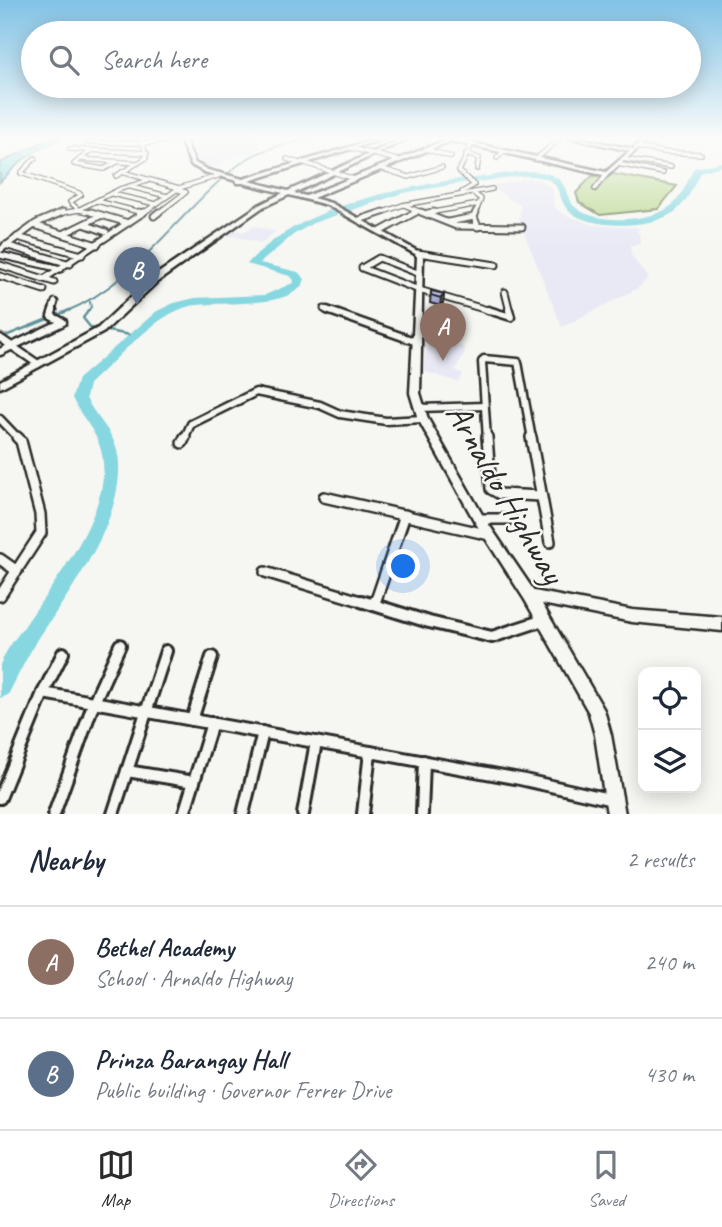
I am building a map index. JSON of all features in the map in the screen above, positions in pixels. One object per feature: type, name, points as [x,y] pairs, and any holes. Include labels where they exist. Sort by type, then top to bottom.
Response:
[{"type":"main road","points":[[218,175],[329,204],[418,253]]},
{"type":"main road","points":[[238,182],[261,175]]},
{"type":"main road","points":[[0,385],[101,330],[154,280],[230,225],[284,193],[324,175]]},
{"type":"main road","points":[[306,198],[363,175]]},
{"type":"main road","name":"Arnaldo Highway","points":[[418,253],[420,274],[415,393],[421,413],[479,519],[530,596],[596,710],[603,735],[614,807]]},
{"type":"main road","points":[[530,596],[632,617],[722,624]]},
{"type":"street","points":[[27,175],[79,193],[81,195],[70,202],[79,210],[128,223]]},
{"type":"street","points":[[135,175],[186,192],[154,216]]},
{"type":"street","points":[[341,175],[354,179]]},
{"type":"street","points":[[454,196],[474,185],[463,175]]},
{"type":"street","points":[[595,189],[606,175]]},
{"type":"street","points":[[44,279],[178,189],[222,177]]},
{"type":"street","points":[[2,250],[34,225],[58,213],[79,210],[111,194],[147,181]]},
{"type":"street","points":[[131,187],[167,196]]},
{"type":"street","points":[[359,220],[403,205],[492,189]]},
{"type":"street","points":[[473,192],[481,199],[474,217],[478,227]]},
{"type":"street","points":[[111,194],[156,204]]},
{"type":"street","points":[[96,201],[143,213]]},
{"type":"street","points":[[427,214],[479,204]]},
{"type":"street","points":[[403,205],[456,226],[522,227]]},
{"type":"street","points":[[381,231],[418,211]]},
{"type":"street","points":[[101,216],[84,225],[106,232]]},
{"type":"street","points":[[62,234],[101,216]]},
{"type":"street","points":[[447,222],[474,217]]},
{"type":"street","points":[[34,225],[97,245]]},
{"type":"street","points":[[17,237],[82,255]]},
{"type":"street","points":[[2,250],[70,264]]},
{"type":"street","points":[[2,250],[61,269]]},
{"type":"street","points":[[418,253],[496,265]]},
{"type":"street","points":[[420,274],[379,258],[362,268],[419,290],[511,317],[505,292]]},
{"type":"street","points":[[0,265],[54,282]]},
{"type":"street","points":[[0,276],[44,290]]},
{"type":"street","points":[[0,352],[63,322],[52,317],[55,302]]},
{"type":"street","points":[[324,309],[417,342]]},
{"type":"street","points":[[1,339],[38,364]]},
{"type":"street","points":[[541,496],[500,494],[491,489],[483,360],[517,361],[550,542]]},
{"type":"street","points":[[182,443],[191,424],[256,392],[320,405],[340,414],[386,422],[449,407],[484,408]]},
{"type":"street","points":[[0,419],[21,441],[40,514],[41,533],[0,596]]},
{"type":"street","points":[[0,433],[8,427]]},
{"type":"street","points":[[324,497],[490,535]]},
{"type":"street","points":[[374,605],[405,515]]},
{"type":"street","points":[[479,519],[511,519]]},
{"type":"street","points":[[0,559],[16,571]]},
{"type":"street","points":[[265,572],[492,637],[544,620]]},
{"type":"street","points":[[54,814],[94,702],[120,645]]},
{"type":"street","points":[[113,814],[166,651]]},
{"type":"street","points":[[0,798],[43,693],[63,653]]},
{"type":"street","points":[[192,720],[212,657]]},
{"type":"street","points":[[43,693],[520,779],[614,807]]},
{"type":"street","points":[[184,814],[212,723]]},
{"type":"street","points":[[243,814],[263,732]]},
{"type":"street","points":[[303,814],[316,742]]},
{"type":"street","points":[[363,814],[370,752]]},
{"type":"street","points":[[422,814],[424,761]]},
{"type":"street","points":[[127,771],[194,782]]},
{"type":"shaded area","points":[[529,178],[542,181],[550,187],[553,191],[553,206],[563,214],[593,225],[641,228],[636,231],[639,233],[640,244],[630,245],[631,255],[648,278],[638,288],[562,327],[519,220],[521,206],[490,186]]},
{"type":"shaded area","points":[[255,226],[275,232],[261,243],[224,234],[232,229],[243,232]]},
{"type":"shaded area","points":[[428,344],[463,346],[465,352],[455,370],[463,374],[458,382],[423,371]]},
{"type":"green space","points":[[618,175],[677,186],[658,209],[600,215],[579,202],[576,193],[592,176],[606,178]]},
{"type":"building","points":[[431,291],[444,294],[441,298],[431,295]]},
{"type":"waterway","points":[[65,312],[114,283],[226,175]]},
{"type":"waterway","points":[[474,180],[521,175],[549,177],[559,183],[573,210],[594,219],[622,222],[663,215],[672,210],[684,197],[695,175]]},
{"type":"waterway","points":[[0,687],[25,642],[84,550],[106,501],[111,477],[110,454],[105,438],[79,398],[83,382],[161,313],[195,302],[265,298],[298,285],[300,279],[294,274],[252,264],[290,233],[310,221],[401,191],[465,180]]},
{"type":"waterway","points":[[87,312],[91,307],[90,302]]},
{"type":"waterway","points":[[3,337],[70,310]]},
{"type":"waterway","points":[[89,310],[83,318],[91,328],[136,336]]},
{"type":"place","name":"Prinza Barangay Hall","points":[[137,305]]},
{"type":"place","name":"Bethel Academy","points":[[443,361]]}]
